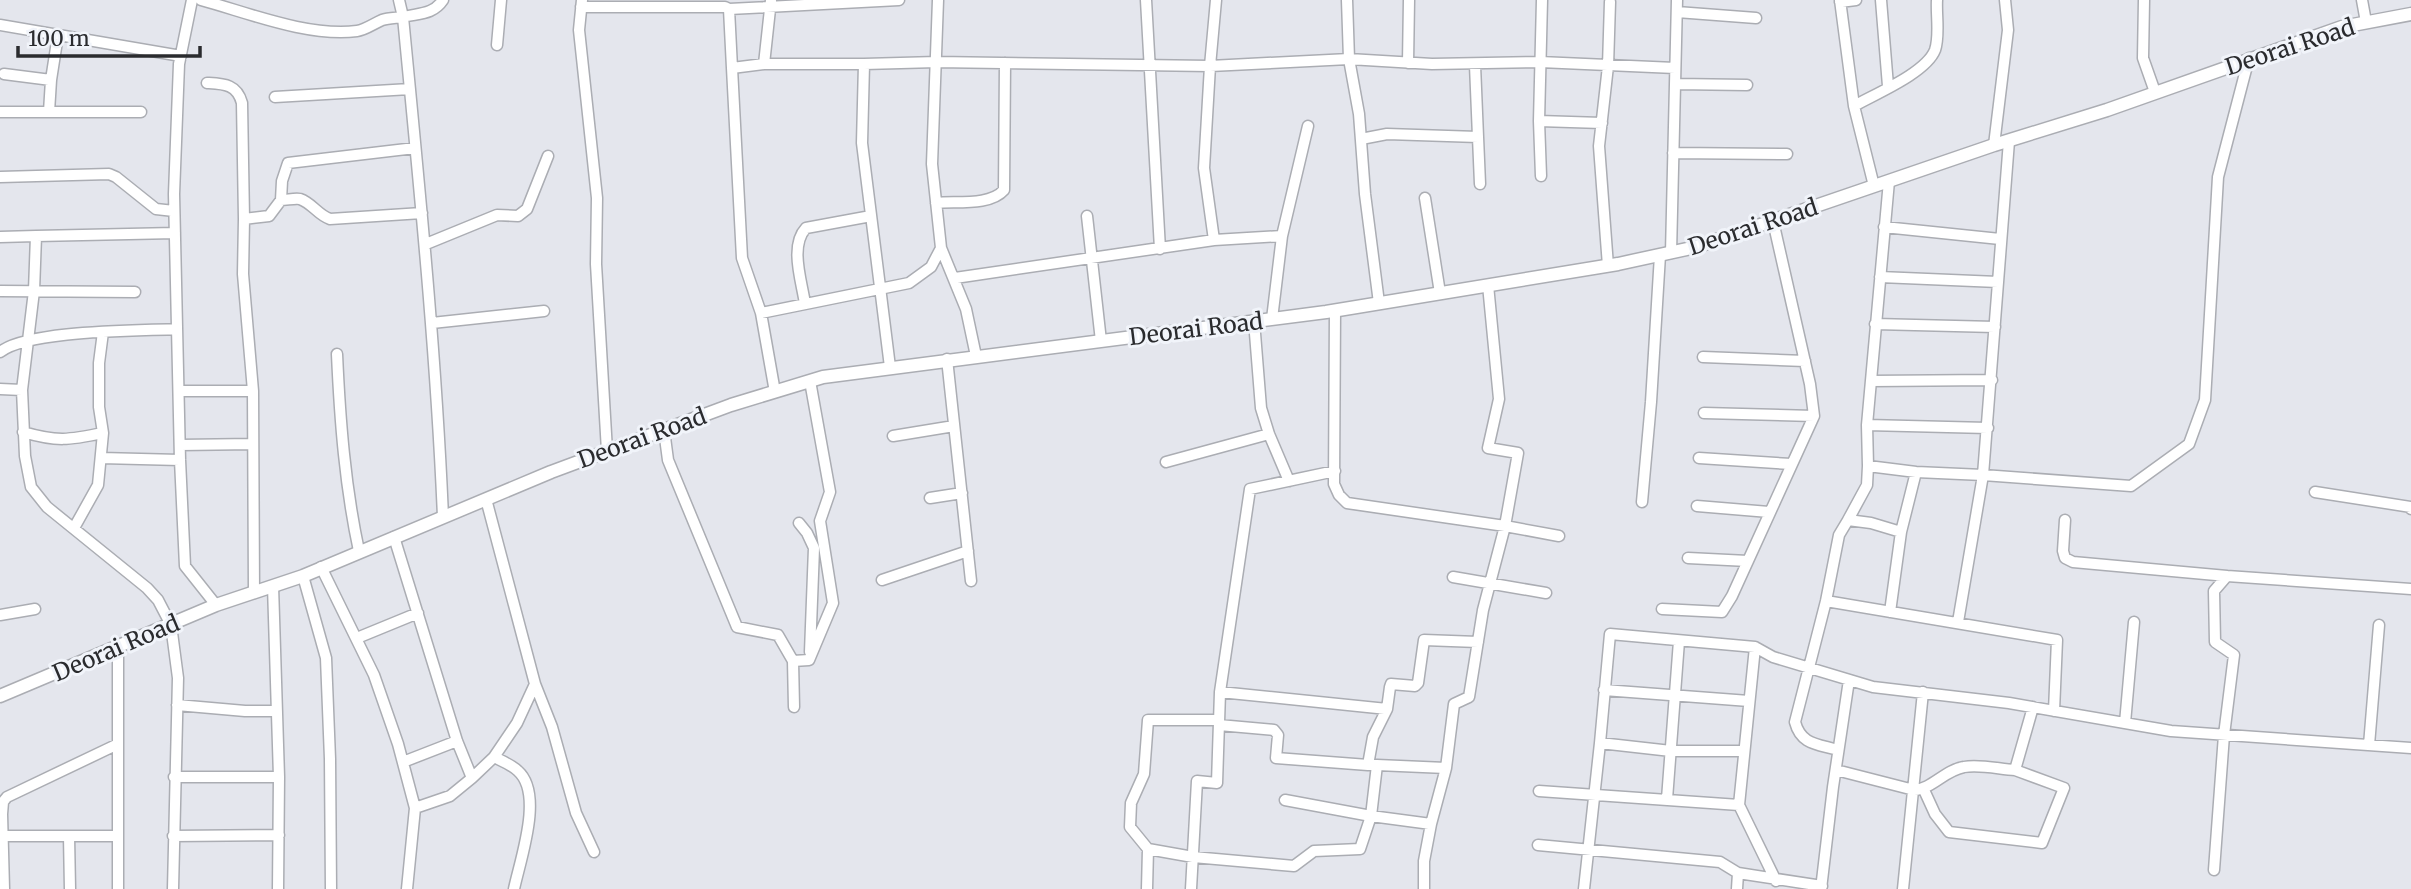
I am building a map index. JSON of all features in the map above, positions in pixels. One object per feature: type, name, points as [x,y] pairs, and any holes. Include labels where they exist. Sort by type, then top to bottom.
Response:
[{"type":"street","points":[[191,0],[181,56],[174,211],[180,460],[185,566],[216,605]]},
{"type":"street","points":[[201,0],[279,24],[297,25],[324,32],[360,31],[385,19],[429,13],[443,0]]},
{"type":"street","points":[[254,0],[254,15]]},
{"type":"street","points":[[399,0],[403,17],[426,244],[443,517]]},
{"type":"street","points":[[497,44],[501,0]]},
{"type":"street","points":[[607,451],[596,264],[597,198],[579,30],[582,4],[698,3],[729,9],[770,3],[900,0]]},
{"type":"street","points":[[938,0],[932,164],[936,203],[941,248],[955,278],[972,330],[976,356]]},
{"type":"street","points":[[1146,0],[1160,249]]},
{"type":"street","points":[[1214,240],[1204,168],[1216,0]]},
{"type":"street","points":[[1347,0],[1349,59],[1361,139],[1379,303]]},
{"type":"street","points":[[1408,62],[1409,0]]},
{"type":"street","points":[[1541,176],[1539,121],[1542,0]]},
{"type":"street","points":[[1642,502],[1673,153],[1677,0]]},
{"type":"street","points":[[1856,0],[1840,1],[1854,106],[1874,187]]},
{"type":"street","points":[[1881,0],[1888,86]]},
{"type":"street","points":[[1854,106],[1921,68],[1930,58],[1936,48],[1937,0]]},
{"type":"street","points":[[1994,145],[2008,30],[2005,0]]},
{"type":"street","points":[[2144,0],[2143,58],[2155,92]]},
{"type":"street","points":[[2362,0],[2366,22]]},
{"type":"street","points":[[1608,266],[1599,146],[1608,66],[1610,2]]},
{"type":"street","points":[[764,64],[770,3]]},
{"type":"street","points":[[729,9],[742,258],[761,313],[775,392]]},
{"type":"street","points":[[1677,12],[1756,18]]},
{"type":"street","name":"Deorai Road","points":[[0,696],[216,605],[303,576],[607,451],[810,381],[947,359],[1335,310],[1608,266],[1696,247],[2342,27],[2411,14]]},
{"type":"street","points":[[0,24],[181,56]]},
{"type":"street","points":[[49,112],[58,35]]},
{"type":"street","points":[[1868,466],[2131,486],[2189,444],[2204,400],[2218,177],[2249,58]]},
{"type":"street","points":[[732,68],[764,64],[937,62],[1210,66],[1349,59],[1475,65],[1540,62],[1675,68]]},
{"type":"street","points":[[936,203],[989,200],[1004,190],[1005,63]]},
{"type":"street","points":[[864,64],[862,143],[890,368]]},
{"type":"street","points":[[1475,65],[1480,184]]},
{"type":"street","points":[[4,74],[51,80]]},
{"type":"street","points":[[207,83],[230,86],[240,95],[242,103],[243,274],[253,391],[254,593]]},
{"type":"street","points":[[1675,83],[1747,85]]},
{"type":"street","points":[[275,97],[410,89]]},
{"type":"street","points":[[0,112],[141,112]]},
{"type":"street","points":[[1539,121],[1602,123]]},
{"type":"street","points":[[1272,319],[1282,236],[1308,126]]},
{"type":"street","points":[[1361,139],[1387,134],[1478,136]]},
{"type":"street","points":[[1958,622],[1983,475],[1988,428],[2009,141]]},
{"type":"street","points":[[244,219],[269,216],[281,200],[282,181],[288,163],[415,148]]},
{"type":"street","points":[[1673,153],[1787,154]]},
{"type":"street","points":[[426,244],[496,215],[518,216],[527,209],[548,156]]},
{"type":"street","points":[[0,177],[109,174],[156,209],[174,211]]},
{"type":"street","points":[[1838,750],[1807,741],[1798,734],[1795,722],[1826,601],[1839,535],[1867,485],[1867,425],[1889,181]]},
{"type":"street","points":[[1425,198],[1440,293]]},
{"type":"street","points":[[281,200],[299,199],[313,207],[320,216],[330,219],[422,213]]},
{"type":"street","points":[[805,304],[797,247],[800,235],[806,228],[872,216]]},
{"type":"street","points":[[1087,216],[1101,341]]},
{"type":"street","points":[[1662,609],[1722,612],[1732,596],[1814,415],[1805,361],[1773,221]]},
{"type":"street","points":[[1884,227],[2000,239]]},
{"type":"street","points":[[0,237],[174,233]]},
{"type":"street","points":[[36,236],[34,291],[22,390],[23,432],[32,487],[47,507],[147,588],[158,600],[172,625],[178,678],[173,889]]},
{"type":"street","points":[[955,278],[1214,240],[1282,236]]},
{"type":"street","points":[[761,313],[909,283],[930,267],[941,248]]},
{"type":"street","points":[[1880,277],[1998,282]]},
{"type":"street","points":[[1424,889],[1424,861],[1446,768],[1454,704],[1469,697],[1518,453],[1488,448],[1499,399],[1489,285]]},
{"type":"street","points":[[0,291],[135,292]]},
{"type":"street","points":[[1335,310],[1334,484],[1339,495],[1347,503],[1559,536]]},
{"type":"street","points":[[432,323],[544,311]]},
{"type":"street","points":[[1254,321],[1261,408],[1289,481]]},
{"type":"street","points":[[1875,324],[1995,327]]},
{"type":"street","points":[[0,352],[29,340],[103,332],[177,329]]},
{"type":"street","points":[[74,528],[98,485],[103,433],[99,407],[99,363],[103,332]]},
{"type":"street","points":[[337,354],[341,445],[349,505],[359,551]]},
{"type":"street","points":[[1703,357],[1805,361]]},
{"type":"street","points":[[947,359],[971,581]]},
{"type":"street","points":[[1871,381],[1992,380]]},
{"type":"street","points":[[809,660],[833,603],[821,522],[830,492],[810,381]]},
{"type":"street","points":[[0,389],[22,390]]},
{"type":"street","points":[[178,391],[253,391]]},
{"type":"street","points":[[1704,413],[1814,415]]},
{"type":"street","points":[[1867,425],[1988,428]]},
{"type":"street","points":[[893,436],[954,426]]},
{"type":"street","points":[[664,430],[668,460],[737,627],[778,635],[793,661],[794,707]]},
{"type":"street","points":[[23,432],[45,439],[66,441],[103,433]]},
{"type":"street","points":[[1166,461],[1269,434]]},
{"type":"street","points":[[180,446],[253,444]]},
{"type":"street","points":[[101,458],[180,460]]},
{"type":"street","points":[[1699,458],[1791,464]]},
{"type":"street","points":[[1191,889],[1197,781],[1217,783],[1220,692],[1250,489],[1335,471]]},
{"type":"street","points":[[1890,612],[1901,531],[1916,471]]},
{"type":"street","points":[[2315,492],[2411,509]]},
{"type":"street","points":[[930,498],[962,493]]},
{"type":"street","points":[[486,499],[535,684],[552,727],[576,813],[594,852]]},
{"type":"street","points":[[1697,506],[1769,512]]},
{"type":"street","points":[[1848,520],[1901,531]]},
{"type":"street","points":[[2065,520],[2063,551],[2065,558],[2073,562],[2411,589]]},
{"type":"street","points":[[799,523],[814,548],[809,660]]},
{"type":"street","points":[[394,537],[457,741],[472,778]]},
{"type":"street","points":[[882,580],[968,551]]},
{"type":"street","points":[[1688,558],[1748,561]]},
{"type":"street","points":[[321,567],[374,675],[403,762],[415,808],[407,889]]},
{"type":"street","points":[[303,576],[326,658],[331,889]]},
{"type":"street","points":[[1453,576],[1546,593]]},
{"type":"street","points":[[2214,870],[2224,735],[2234,655],[2215,642],[2214,591],[2227,576]]},
{"type":"street","points":[[273,586],[279,777],[278,889]]},
{"type":"street","points":[[1826,601],[2057,640],[2054,711]]},
{"type":"street","points":[[0,615],[35,609]]},
{"type":"street","points":[[357,638],[418,613]]},
{"type":"street","points":[[2125,723],[2133,622]]},
{"type":"street","points":[[2369,745],[2379,625]]},
{"type":"street","points":[[1584,889],[1610,634],[1755,647],[1773,657],[1873,687],[2034,707],[2171,731],[2411,748]]},
{"type":"street","points":[[1148,849],[1294,866],[1314,851],[1360,849],[1371,816],[1373,737],[1387,709],[1391,684],[1415,686],[1418,683],[1424,640],[1478,642]]},
{"type":"street","points":[[1667,799],[1679,641]]},
{"type":"street","points":[[118,646],[118,889]]},
{"type":"street","points":[[1755,647],[1739,805],[1776,881]]},
{"type":"street","points":[[793,661],[809,660]]},
{"type":"street","points":[[1538,845],[1720,862],[1738,873],[1822,887],[1849,680]]},
{"type":"street","points":[[415,808],[450,796],[494,757],[517,723],[535,684]]},
{"type":"street","points":[[1604,690],[1749,701]]},
{"type":"street","points":[[1220,692],[1387,709]]},
{"type":"street","points":[[1903,889],[1919,790],[1923,692]]},
{"type":"street","points":[[177,705],[277,711]]},
{"type":"street","points":[[2015,770],[2034,707]]},
{"type":"street","points":[[1147,889],[1148,849],[1130,827],[1131,803],[1144,775],[1148,720],[1219,723],[1274,730],[1278,735],[1276,758],[1446,768]]},
{"type":"street","points":[[403,762],[457,741]]},
{"type":"street","points":[[1600,743],[1671,751],[1744,751]]},
{"type":"street","points":[[4,889],[2,801],[118,744]]},
{"type":"street","points":[[494,757],[519,771],[530,788],[530,816],[514,889]]},
{"type":"street","points":[[1836,770],[1919,790],[1949,832],[2042,843],[2064,788],[2015,770],[1963,767],[1919,790]]},
{"type":"street","points":[[174,777],[279,777]]},
{"type":"street","points":[[1539,791],[1739,805]]},
{"type":"street","points":[[1285,800],[1431,824]]},
{"type":"street","points":[[173,836],[279,835]]},
{"type":"street","points":[[2,836],[118,836]]},
{"type":"street","points":[[69,836],[70,889]]},
{"type":"street","points":[[1737,889],[1738,873]]},
{"type":"street","points":[[1793,889],[1808,884]]}]
